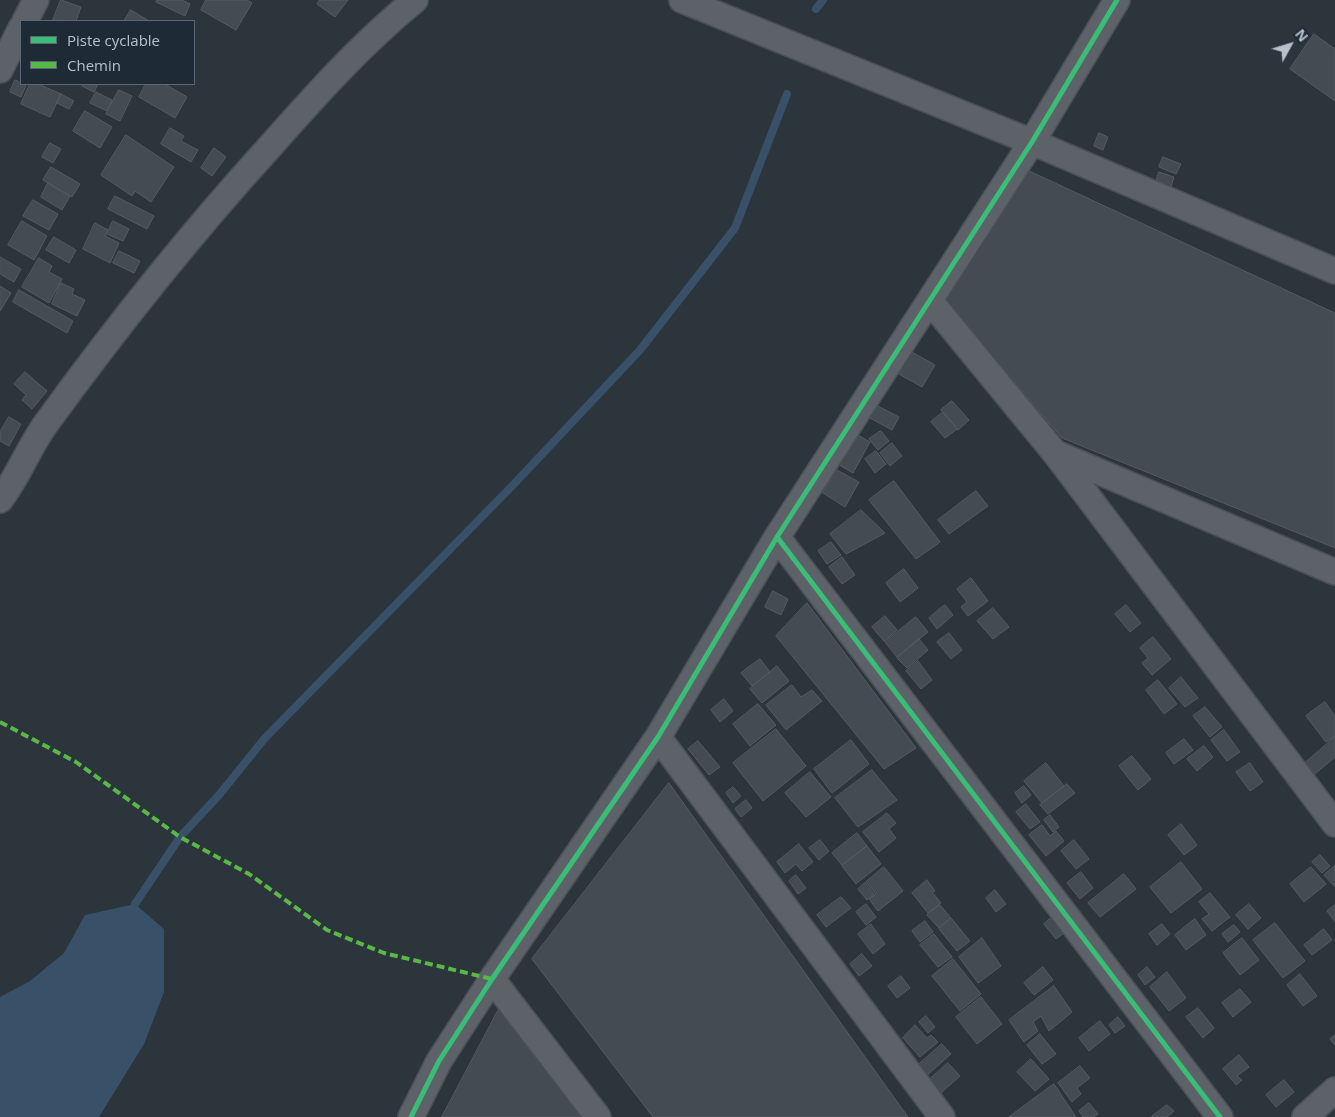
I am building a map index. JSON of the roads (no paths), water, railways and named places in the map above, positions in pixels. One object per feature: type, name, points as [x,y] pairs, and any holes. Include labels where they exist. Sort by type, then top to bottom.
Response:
[{"type":"street","points":[[26,20],[36,0]]},
{"type":"street","points":[[0,500],[43,428],[132,308],[237,182],[332,77],[415,0]]},
{"type":"street","points":[[682,0],[1032,142],[1335,271]]},
{"type":"street","points":[[411,1117],[439,1061],[492,979],[658,737],[778,537],[1032,142],[1117,0]]},
{"type":"street","points":[[0,70],[20,30]]},
{"type":"street","points":[[930,301],[1055,453],[1335,824]]},
{"type":"street","points":[[1055,453],[1335,572]]},
{"type":"street","points":[[778,537],[1220,1117]]},
{"type":"street","points":[[658,737],[942,1117]]},
{"type":"street","points":[[492,979],[598,1117]]},
{"type":"street","points":[[1305,1117],[1335,1090]]},
{"type":"water","points":[[135,904],[164,929],[164,992],[144,1044],[99,1117],[0,1117],[0,997],[30,981],[64,953],[85,915]]},
{"type":"waterway","points":[[816,9],[823,0]]},
{"type":"waterway","points":[[133,913],[135,904],[180,837],[219,795],[265,738],[514,484],[640,350],[735,228],[787,94]]}]
